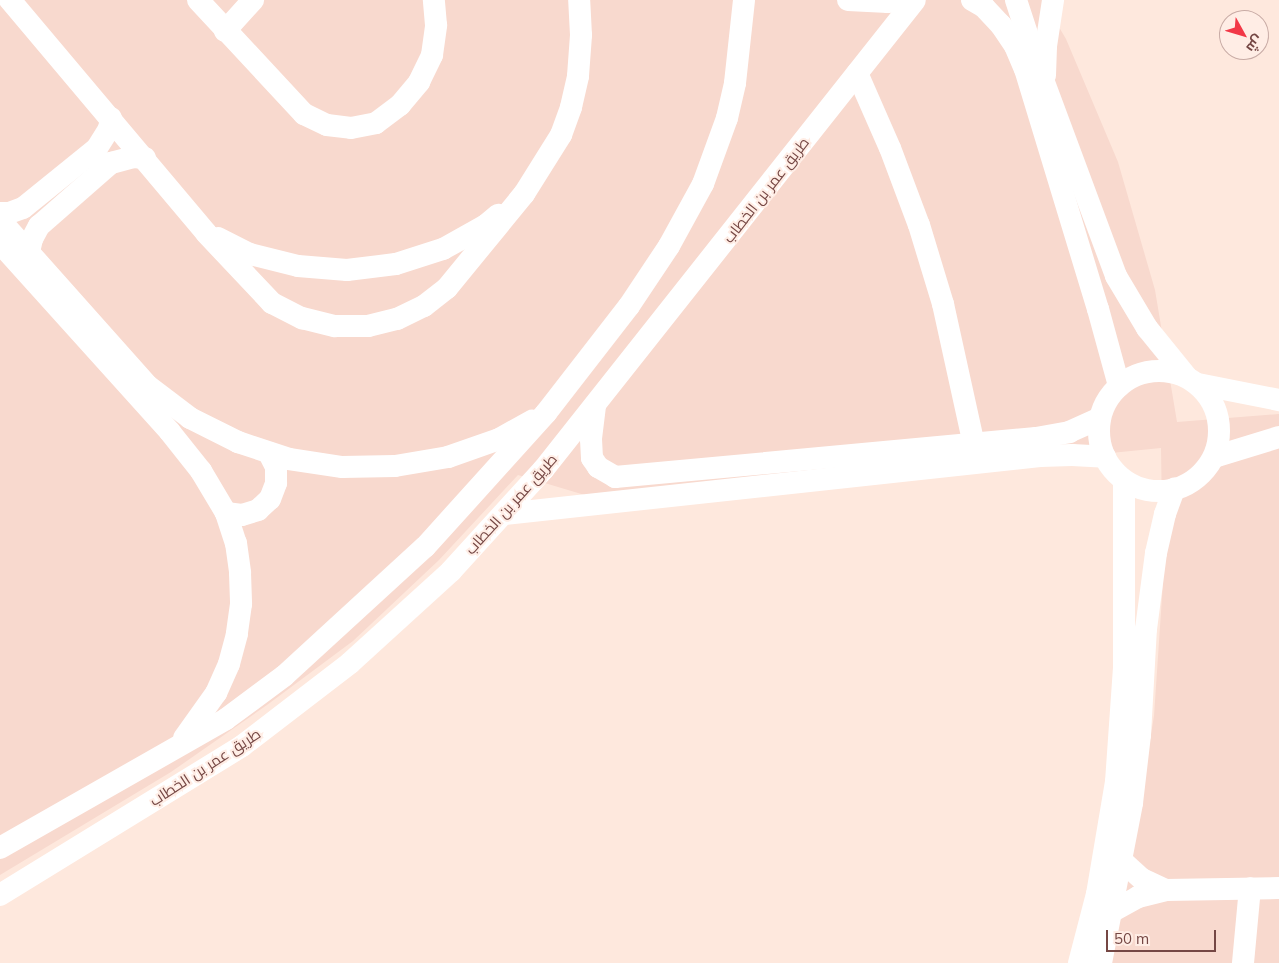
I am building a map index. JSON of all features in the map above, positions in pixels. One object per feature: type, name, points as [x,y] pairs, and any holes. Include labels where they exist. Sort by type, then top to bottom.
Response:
[{"type":"street","points":[[198,0],[304,114],[327,125],[351,128],[376,123],[400,106],[419,82],[432,55],[436,25],[434,0]]},
{"type":"street","points":[[225,31],[253,0]]},
{"type":"street","points":[[21,4],[111,118],[206,233],[272,303],[302,318],[326,324],[368,326],[406,315],[424,306],[447,288],[524,194],[561,135],[571,107],[578,76],[581,35],[579,0]]},
{"type":"street","name":"طريق عمر بن الخطاب","points":[[0,848],[226,719],[284,676],[351,617],[425,547],[546,413],[630,306],[669,246],[703,184],[721,134],[735,83],[744,0]]},
{"type":"street","points":[[848,0],[888,2],[896,0]]},
{"type":"street","name":"طريق عمر بن الخطاب","points":[[0,894],[242,746],[297,705],[402,618],[451,571],[505,514],[595,406],[915,0]]},
{"type":"street","points":[[972,0],[984,7],[1001,25],[1015,46],[1025,69],[1098,309],[1119,386]]},
{"type":"street","points":[[1016,0],[1026,33],[1116,276],[1147,328],[1192,380],[1214,405],[1218,418],[1219,438],[1214,457],[1197,478],[1174,489],[1148,490],[1124,480],[1105,457],[1100,445],[1100,418],[1110,395],[1128,379],[1151,371],[1174,372],[1192,380],[1279,400]]},
{"type":"street","points":[[1045,83],[1046,46],[1053,0]]},
{"type":"street","points":[[857,73],[890,148],[919,225],[943,304],[974,445]]},
{"type":"street","points":[[0,213],[9,213],[23,208],[97,148],[109,129],[111,118]]},
{"type":"street","points":[[29,252],[32,239],[39,226],[111,164],[133,157],[145,158]]},
{"type":"street","points":[[206,233],[250,254],[298,266],[347,270],[386,265],[442,249],[486,225],[524,194]]},
{"type":"street","points":[[0,220],[148,386],[190,418],[238,442],[289,459],[342,467],[395,466],[448,457],[499,439],[546,413]]},
{"type":"street","points":[[0,243],[170,432],[200,471],[226,512],[236,543],[240,573],[241,604],[237,634],[229,664],[216,693],[178,747]]},
{"type":"street","points":[[595,406],[591,439],[592,458],[598,467],[615,477],[974,445],[1052,436],[1100,418]]},
{"type":"street","points":[[1214,457],[1279,437]]},
{"type":"street","points":[[226,512],[242,514],[258,510],[270,499],[276,484],[276,467],[269,452]]},
{"type":"street","points":[[505,514],[1040,456],[1105,457]]},
{"type":"street","points":[[1079,963],[1097,894],[1116,782],[1124,669],[1124,480]]},
{"type":"street","points":[[1101,963],[1132,803],[1138,745],[1142,667],[1150,591],[1165,514],[1174,489]]},
{"type":"street","points":[[1122,861],[1142,879],[1166,890]]},
{"type":"street","points":[[1112,911],[1138,898],[1166,890],[1279,888],[1279,875]]},
{"type":"street","points":[[1244,963],[1250,888]]},
{"type":"shaded area","points":[[0,0],[1043,0],[1066,39],[1118,162],[1155,290],[1177,422],[1279,414],[1279,963],[1104,963],[1132,848],[1154,716],[1163,582],[1161,448],[625,502],[588,496],[518,475],[439,560],[353,641],[267,705],[171,772],[0,875]]}]
